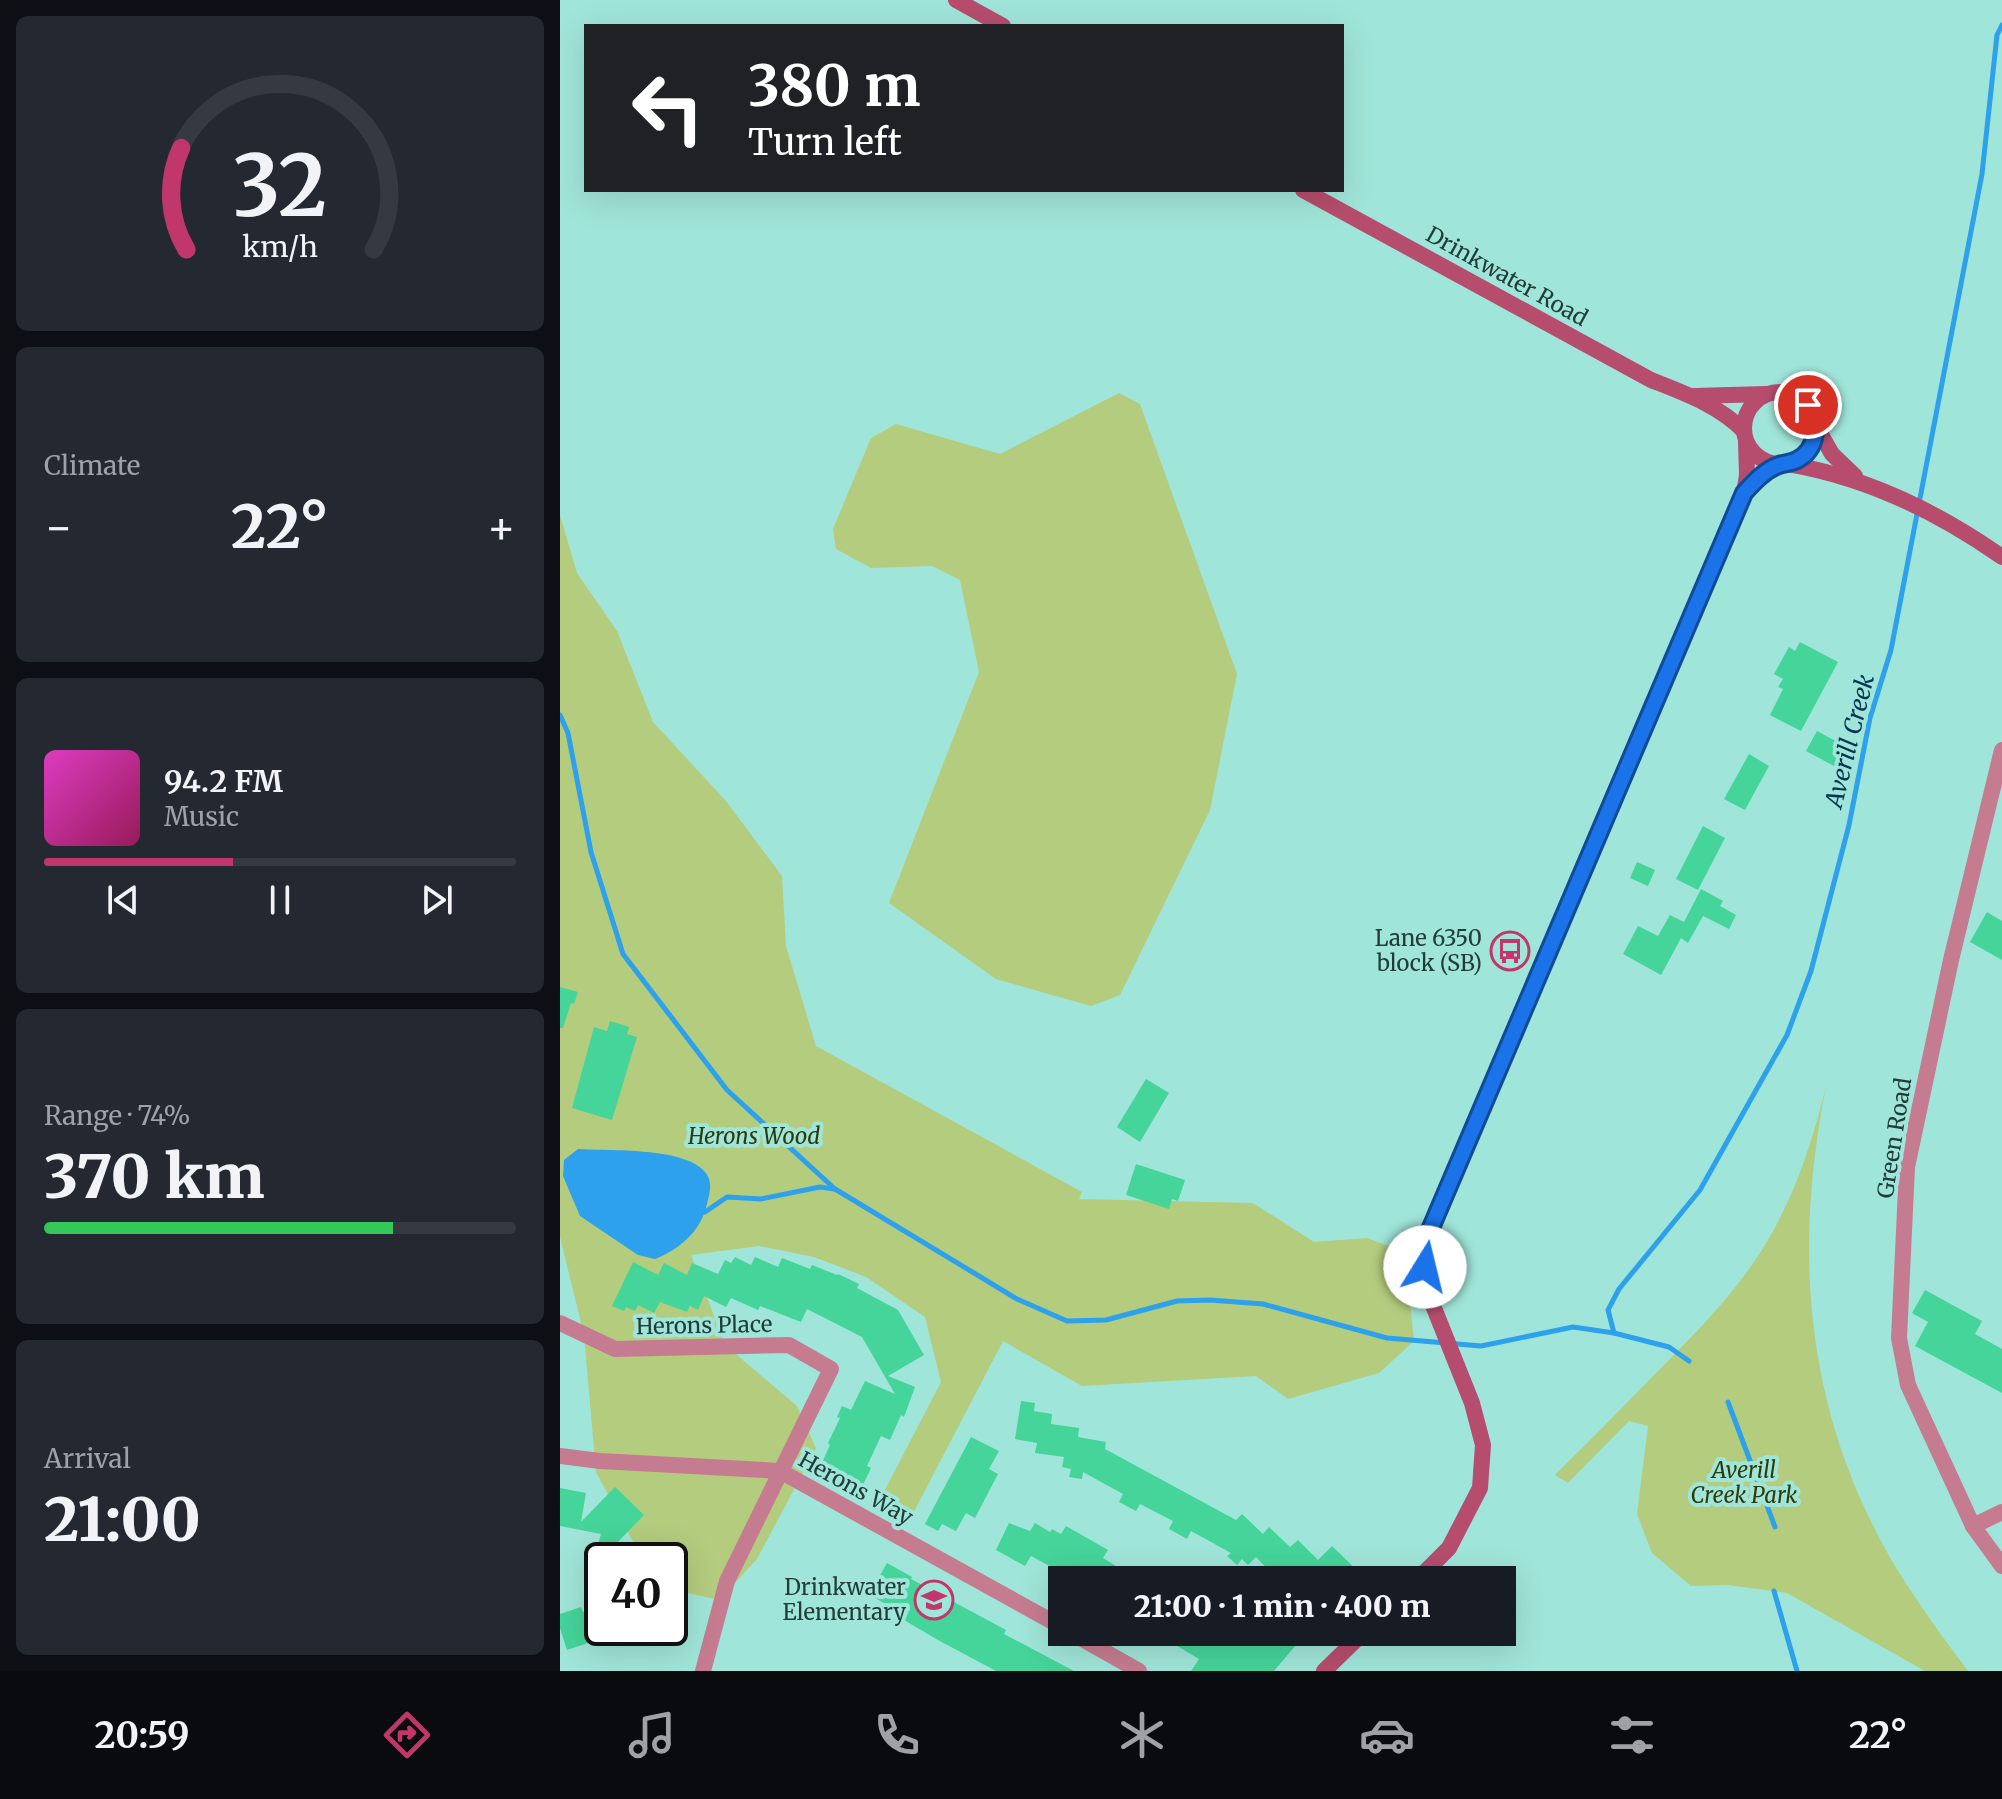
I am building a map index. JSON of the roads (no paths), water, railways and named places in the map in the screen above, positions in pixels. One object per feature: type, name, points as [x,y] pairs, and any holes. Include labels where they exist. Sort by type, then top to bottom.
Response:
[{"type":"street","points":[[956,0],[999,24]]},
{"type":"street","name":"Drinkwater Road","points":[[1307,192],[1651,380],[1692,396],[1717,410],[1745,436]]},
{"type":"street","points":[[1431,1566],[1449,1548],[1480,1488],[1483,1445],[1472,1403],[1432,1303],[1425,1267],[1430,1230],[1744,493],[1749,409],[1766,394],[1789,393],[1799,398],[1814,415],[1816,426],[1809,450],[1799,459],[1755,481],[1744,493]]},
{"type":"street","name":"Drinkwater Road","points":[[1692,396],[1766,394]]},
{"type":"street","points":[[1816,426],[1832,454],[1859,480]]},
{"type":"street","points":[[1745,436],[1760,458],[1859,480],[1971,535],[2002,557]]},
{"type":"street","name":"Green Road","points":[[2002,750],[1951,960],[1907,1167],[1899,1338],[1908,1385],[1973,1526],[2002,1566]]},
{"type":"street","name":"Herons Place","points":[[560,1323],[615,1349],[789,1345],[831,1369],[780,1471]]},
{"type":"street","name":"Herons Way","points":[[560,1456],[780,1471],[1048,1619]]},
{"type":"street","points":[[703,1671],[727,1581],[780,1471]]},
{"type":"street","points":[[1973,1526],[2002,1512]]},
{"type":"street","points":[[1095,1646],[1139,1671]]},
{"type":"street","points":[[1324,1671],[1350,1646]]},
{"type":"water","points":[[578,1149],[664,1154],[695,1164],[708,1176],[710,1185],[703,1217],[686,1240],[664,1255],[655,1259],[638,1255],[580,1216],[563,1176],[564,1160]]},
{"type":"waterway","name":"Averill Creek","points":[[1614,1333],[1608,1310],[1619,1289],[1700,1190],[1787,1035],[1811,971],[1849,825],[1870,718],[1891,650],[1982,174],[1997,35],[2002,25]]},
{"type":"waterway","points":[[560,715],[568,733],[591,852],[623,954],[727,1090],[835,1189],[1017,1299],[1067,1321],[1106,1320],[1177,1301],[1263,1304],[1387,1338],[1481,1346],[1573,1327],[1614,1333],[1669,1347],[1689,1361]]},
{"type":"waterway","points":[[705,1212],[727,1197],[761,1199],[820,1187],[834,1189]]},
{"type":"waterway","name":"Averill Creek","points":[[1728,1402],[1775,1527]]},
{"type":"waterway","name":"Averill Creek","points":[[1774,1591],[1797,1671]]},
{"type":"place","name":"Lane 6350 block (SB)","points":[[1510,951]]},
{"type":"place","name":"Drinkwater Elementary","points":[[934,1600]]},
{"type":"park label","name":"Herons Wood","points":[[754,1136]]},
{"type":"park label","name":"Averill Creek Park","points":[[1744,1482]]}]
